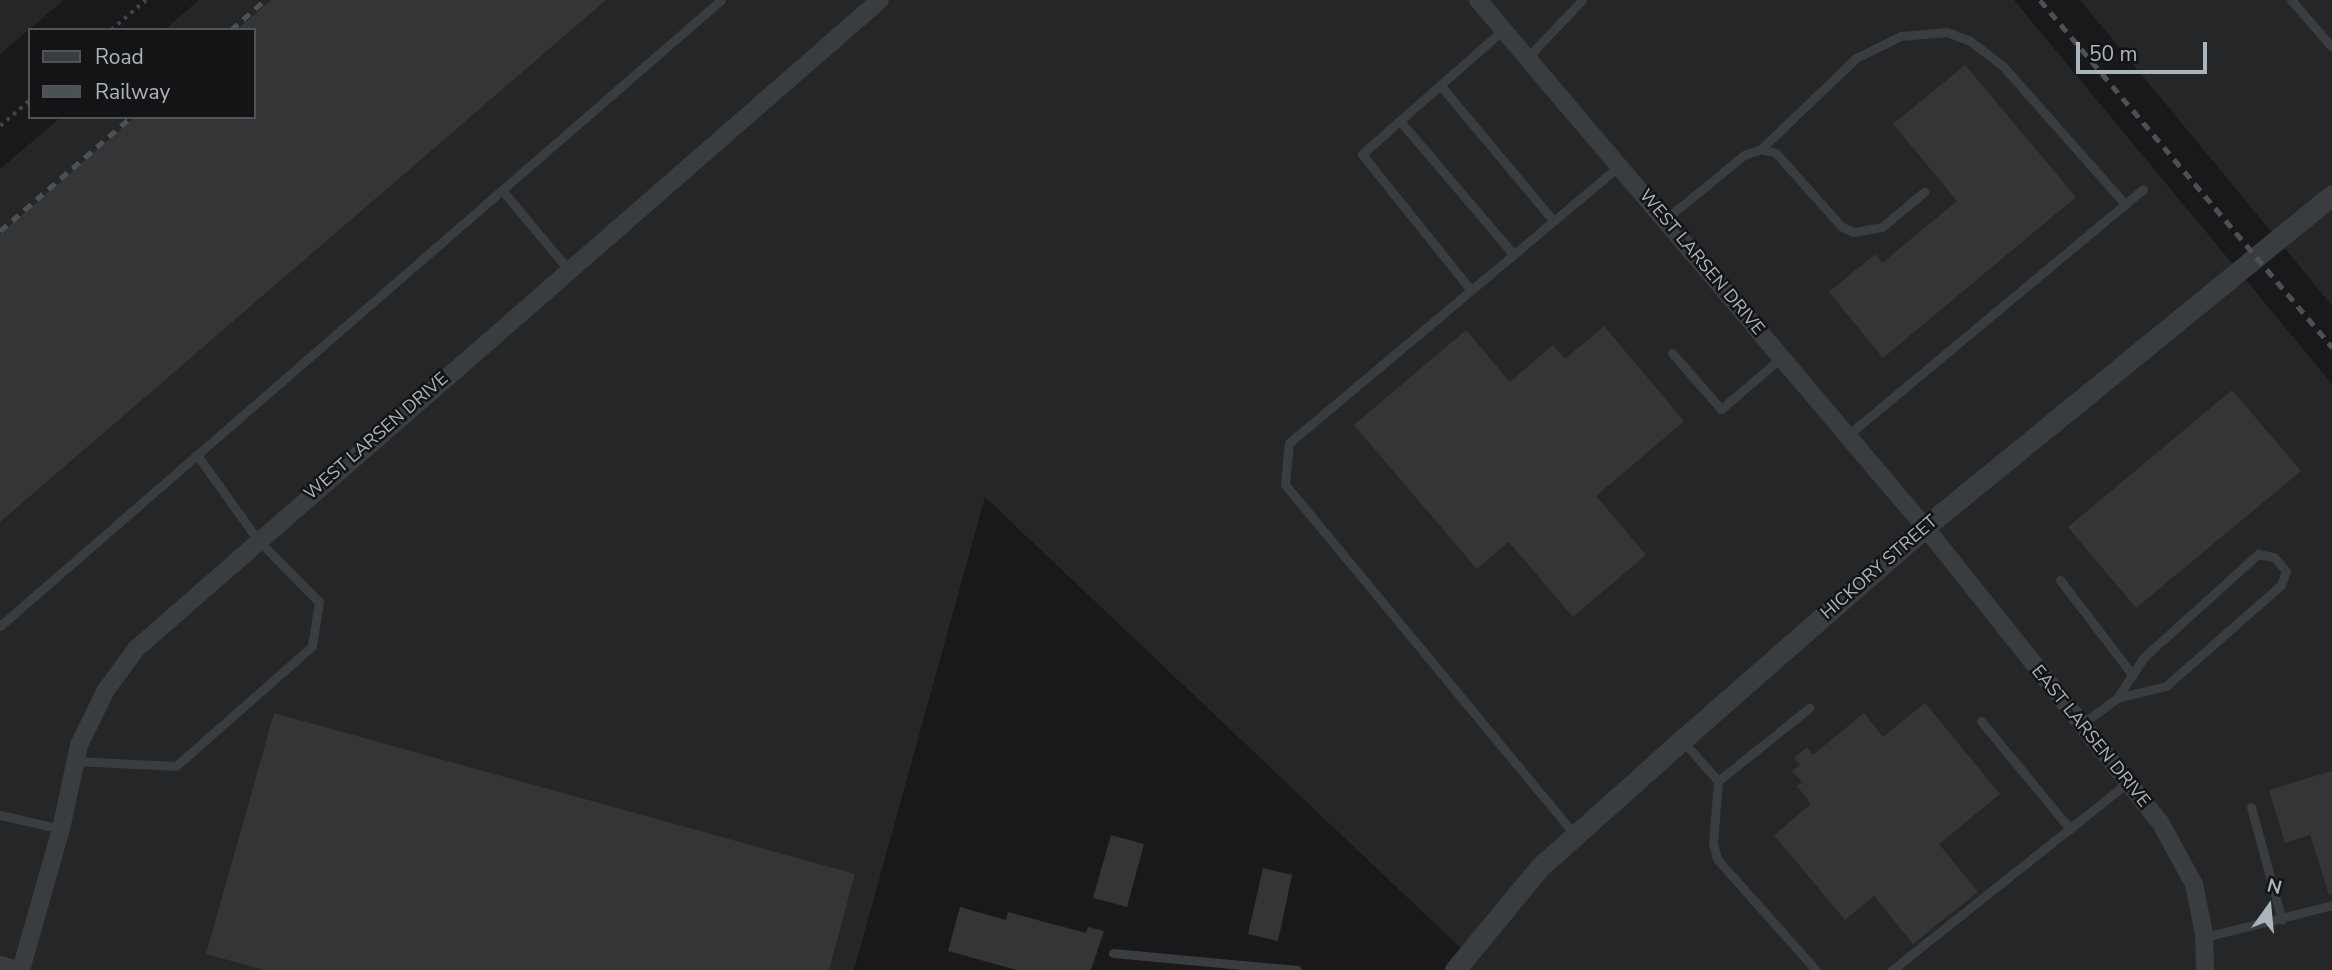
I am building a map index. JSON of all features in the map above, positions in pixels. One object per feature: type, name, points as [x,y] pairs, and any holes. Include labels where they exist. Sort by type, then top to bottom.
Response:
[{"type":"street","name":"WEST LARSEN DRIVE","points":[[19,970],[61,829],[74,761],[98,704],[136,649],[567,268],[879,0]]},
{"type":"street","name":"WEST LARSEN DRIVE","points":[[1478,0],[1506,28],[1925,527]]},
{"type":"street","name":"HICKORY STREET","points":[[1455,970],[1513,895],[1575,835],[1682,740],[1925,527],[2332,195]]},
{"type":"street","name":"EAST LARSEN DRIVE","points":[[1925,527],[2167,832],[2187,868],[2204,937],[2205,970]]},
{"type":"street","points":[[0,965],[19,970]]},
{"type":"lane","points":[[0,626],[721,0]]},
{"type":"lane","points":[[1529,56],[1582,0]]},
{"type":"lane","points":[[2291,0],[2332,47]]},
{"type":"lane","points":[[1470,289],[1362,154],[1506,28]]},
{"type":"lane","points":[[1667,219],[1744,155],[1761,149],[1857,58],[1900,36],[1947,32],[1970,41],[2002,65],[2125,204]]},
{"type":"lane","points":[[1440,85],[1553,220]]},
{"type":"lane","points":[[1400,121],[1513,254]]},
{"type":"lane","points":[[1761,149],[1776,153],[1842,227],[1854,232],[1882,227],[1924,192]]},
{"type":"lane","points":[[1575,835],[1285,484],[1289,443],[1620,165]]},
{"type":"lane","points":[[1848,435],[2143,189]]},
{"type":"lane","points":[[502,190],[567,268]]},
{"type":"lane","points":[[1672,353],[1721,409],[1782,357]]},
{"type":"lane","points":[[74,761],[176,766],[312,646],[319,602],[258,540],[197,455]]},
{"type":"lane","points":[[2082,724],[2116,698],[2144,657],[2258,554],[2274,557],[2286,571],[2281,585],[2166,686],[2116,698]]},
{"type":"lane","points":[[2060,580],[2132,673]]},
{"type":"lane","points":[[1718,781],[1809,708]]},
{"type":"lane","points":[[1980,721],[2070,829]]},
{"type":"lane","points":[[1682,740],[1718,781],[1713,843],[1717,859],[1816,970]]},
{"type":"lane","points":[[1892,970],[2128,782]]},
{"type":"lane","points":[[2251,807],[2282,920]]},
{"type":"lane","points":[[0,815],[61,829]]},
{"type":"lane","points":[[2204,937],[2282,920],[2332,905]]},
{"type":"lane","points":[[1113,953],[1297,970]]},
{"type":"path","points":[[113,28],[146,0]]},
{"type":"path","points":[[0,126],[28,102]]},
{"type":"shaded area","points":[[0,0],[64,0],[28,28],[0,54]]},
{"type":"shaded area","points":[[199,0],[2014,0],[2332,384],[2332,970],[1455,970],[1466,953],[985,497],[854,970],[17,970],[0,965],[0,169],[59,119],[256,119],[256,28],[166,28]]},
{"type":"shaded area","points":[[2080,0],[2332,0],[2332,306],[2298,264]]},
{"type":"building","points":[[271,0],[606,0],[0,522],[0,234],[133,119],[256,119],[256,28],[239,28]]},
{"type":"building","points":[[1965,65],[2076,197],[1883,358],[1829,292],[1875,254],[1882,263],[1957,201],[1893,124]]},
{"type":"building","points":[[1604,326],[1684,421],[1596,496],[1646,555],[1573,617],[1509,542],[1477,569],[1354,425],[1466,330],[1510,382],[1553,345],[1565,359]]},
{"type":"building","points":[[2232,390],[2301,471],[2136,608],[2068,527]]},
{"type":"building","points":[[1925,703],[2000,794],[1939,844],[1978,892],[1913,944],[1874,896],[1845,920],[1774,835],[1811,804],[1797,786],[1802,782],[1792,771],[1800,765],[1794,758],[1807,747],[1813,755],[1864,713],[1883,737]]},
{"type":"building","points":[[274,713],[855,874],[829,970],[264,970],[206,954]]},
{"type":"building","points":[[2332,771],[2332,895],[2329,895],[2310,835],[2285,843],[2269,790]]},
{"type":"building","points":[[1111,835],[1144,844],[1127,907],[1093,898]]},
{"type":"building","points":[[1263,868],[1292,875],[1278,941],[1248,934]]},
{"type":"building","points":[[960,907],[1006,920],[1008,912],[1086,933],[1088,927],[1104,931],[1091,970],[1017,970],[948,951]]},
{"type":"railway","points":[[233,28],[265,0]]},
{"type":"railway","points":[[2040,0],[2332,347]]},
{"type":"railway","points":[[0,231],[129,119]]}]
